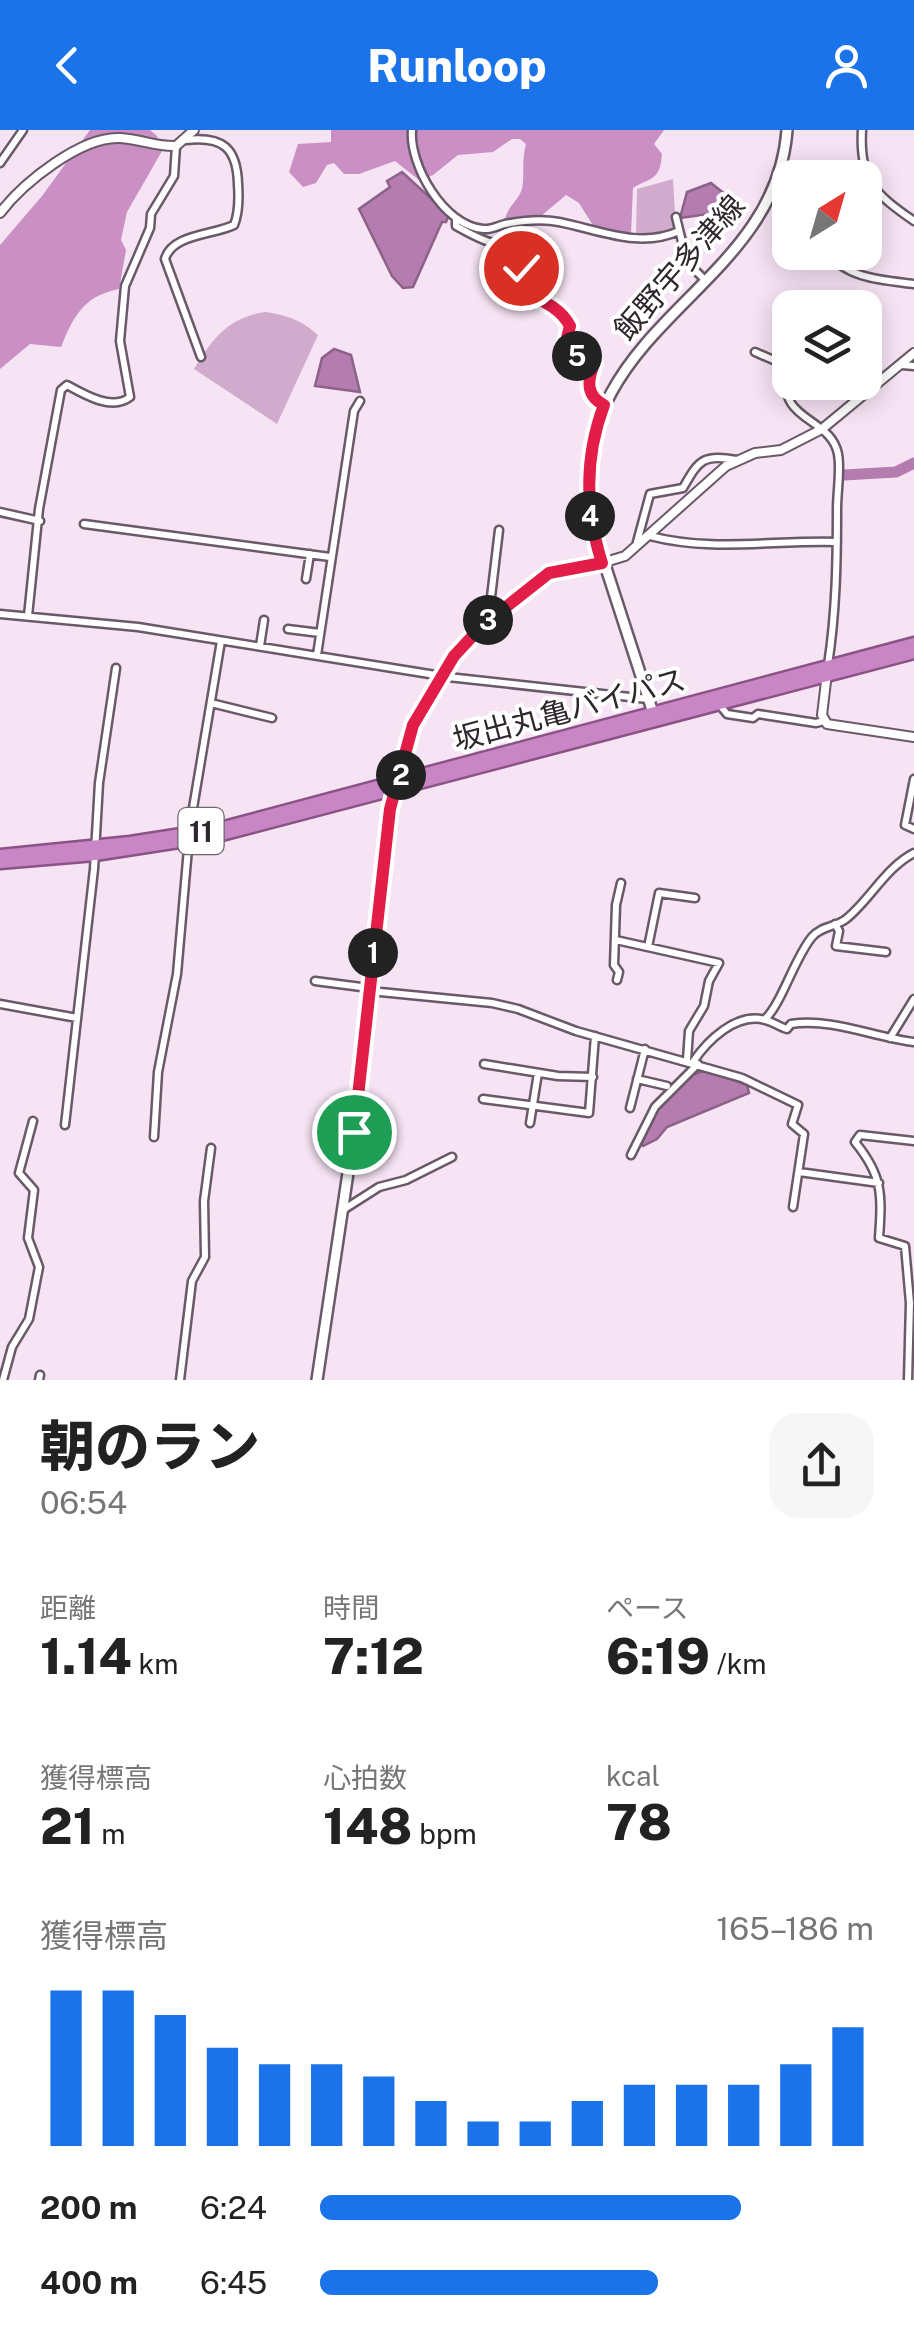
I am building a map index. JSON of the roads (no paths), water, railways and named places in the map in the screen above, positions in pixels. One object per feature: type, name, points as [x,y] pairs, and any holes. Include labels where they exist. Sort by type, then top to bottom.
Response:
[{"type":"highway","name":"坂出丸亀バイパス","points":[[654,717],[720,704],[914,643]]},
{"type":"highway","name":"坂出丸亀バイパス","points":[[0,863],[189,837],[492,764],[828,670],[914,652]]},
{"type":"highway","name":"坂出丸亀バイパス","points":[[0,855],[95,851]]},
{"type":"main road","name":"飯野宇多津線","points":[[781,160],[787,130]]},
{"type":"main road","name":"飯野宇多津線","points":[[654,717],[602,563],[588,496],[590,452],[604,405],[641,349],[757,219],[772,190]]},
{"type":"main road","points":[[317,1380],[361,1086],[369,990],[396,787]]},
{"type":"street","points":[[0,163],[23,130]]},
{"type":"street","points":[[0,213],[46,171],[81,148],[116,138],[176,146],[194,130]]},
{"type":"street","points":[[412,130],[411,146],[425,182],[456,218],[478,228],[553,221],[652,240],[680,230]]},
{"type":"street","points":[[862,130],[863,167],[873,190],[914,222]]},
{"type":"street","points":[[186,140],[215,140],[230,150],[238,174],[234,225],[176,244],[165,260],[202,357]]},
{"type":"street","points":[[28,616],[39,509],[61,390],[66,386],[116,404],[130,397],[120,341],[125,286],[150,228],[152,214],[174,176],[176,146]]},
{"type":"street","points":[[676,217],[688,262],[705,280]]},
{"type":"street","points":[[456,218],[456,226],[478,238],[498,247],[519,247],[518,289],[539,298],[566,318],[570,326],[564,350],[594,364],[590,392],[594,400],[604,405]]},
{"type":"street","points":[[850,270],[866,278],[914,284]]},
{"type":"street","points":[[755,352],[778,362],[788,373],[788,399],[795,410],[822,429],[837,450],[836,606],[824,720],[827,724],[914,737]]},
{"type":"street","points":[[396,787],[413,725],[461,647],[495,615],[549,573],[625,556],[717,472],[755,453],[782,450],[822,429],[914,353]]},
{"type":"street","points":[[902,366],[914,366]]},
{"type":"street","points":[[317,655],[354,410],[360,401]]},
{"type":"street","points":[[634,548],[650,494],[684,488],[692,468],[700,463],[714,458],[736,460]]},
{"type":"street","points":[[0,512],[40,521]]},
{"type":"street","points":[[84,524],[330,557]]},
{"type":"street","points":[[495,615],[491,597],[498,530]]},
{"type":"street","points":[[650,536],[746,546],[786,540],[838,542]]},
{"type":"street","points":[[306,579],[310,554]]},
{"type":"street","points":[[0,614],[138,628],[443,676],[648,699]]},
{"type":"street","points":[[260,646],[264,620]]},
{"type":"street","points":[[288,629],[320,633]]},
{"type":"street","points":[[154,1137],[158,1072],[177,974],[189,837],[222,641]]},
{"type":"street","points":[[65,1125],[100,783],[116,668]]},
{"type":"street","points":[[211,703],[272,718]]},
{"type":"street","points":[[720,704],[727,714],[753,718],[758,714],[816,723],[824,720]]},
{"type":"street","points":[[914,780],[905,825],[914,830]]},
{"type":"street","points":[[631,1155],[655,1107],[714,1034],[764,1019],[774,1009],[780,990],[812,936],[845,920],[914,853]]},
{"type":"street","points":[[618,980],[619,972],[614,965],[616,906],[621,884]]},
{"type":"street","points":[[648,947],[659,893],[695,898]]},
{"type":"street","points":[[836,924],[836,946],[886,952]]},
{"type":"street","points":[[616,940],[719,963],[709,981],[704,1006],[689,1031],[692,1062]]},
{"type":"street","points":[[315,981],[492,1003],[742,1078],[798,1104],[792,1124],[804,1134],[794,1206]]},
{"type":"street","points":[[890,1038],[914,999]]},
{"type":"street","points":[[0,1004],[76,1018]]},
{"type":"street","points":[[764,1019],[787,1029],[791,1024],[812,1022],[860,1028],[914,1042]]},
{"type":"street","points":[[483,1099],[589,1113],[596,1036]]},
{"type":"street","points":[[630,1108],[645,1049]]},
{"type":"street","points":[[484,1064],[592,1077]]},
{"type":"street","points":[[530,1123],[538,1072]]},
{"type":"street","points":[[638,1079],[667,1086]]},
{"type":"street","points":[[3,1380],[12,1348],[29,1319],[39,1267],[28,1238],[34,1190],[19,1174],[33,1121]]},
{"type":"street","points":[[908,1380],[911,1347],[905,1246],[878,1238],[880,1183],[872,1162],[855,1138],[860,1135],[914,1141]]},
{"type":"street","points":[[180,1380],[192,1282],[206,1250],[204,1201],[211,1148]]},
{"type":"street","points":[[342,1210],[380,1186],[406,1180],[452,1157]]},
{"type":"street","points":[[799,1172],[880,1183]]},
{"type":"waterway","points":[[844,475],[896,472],[914,463]]}]
